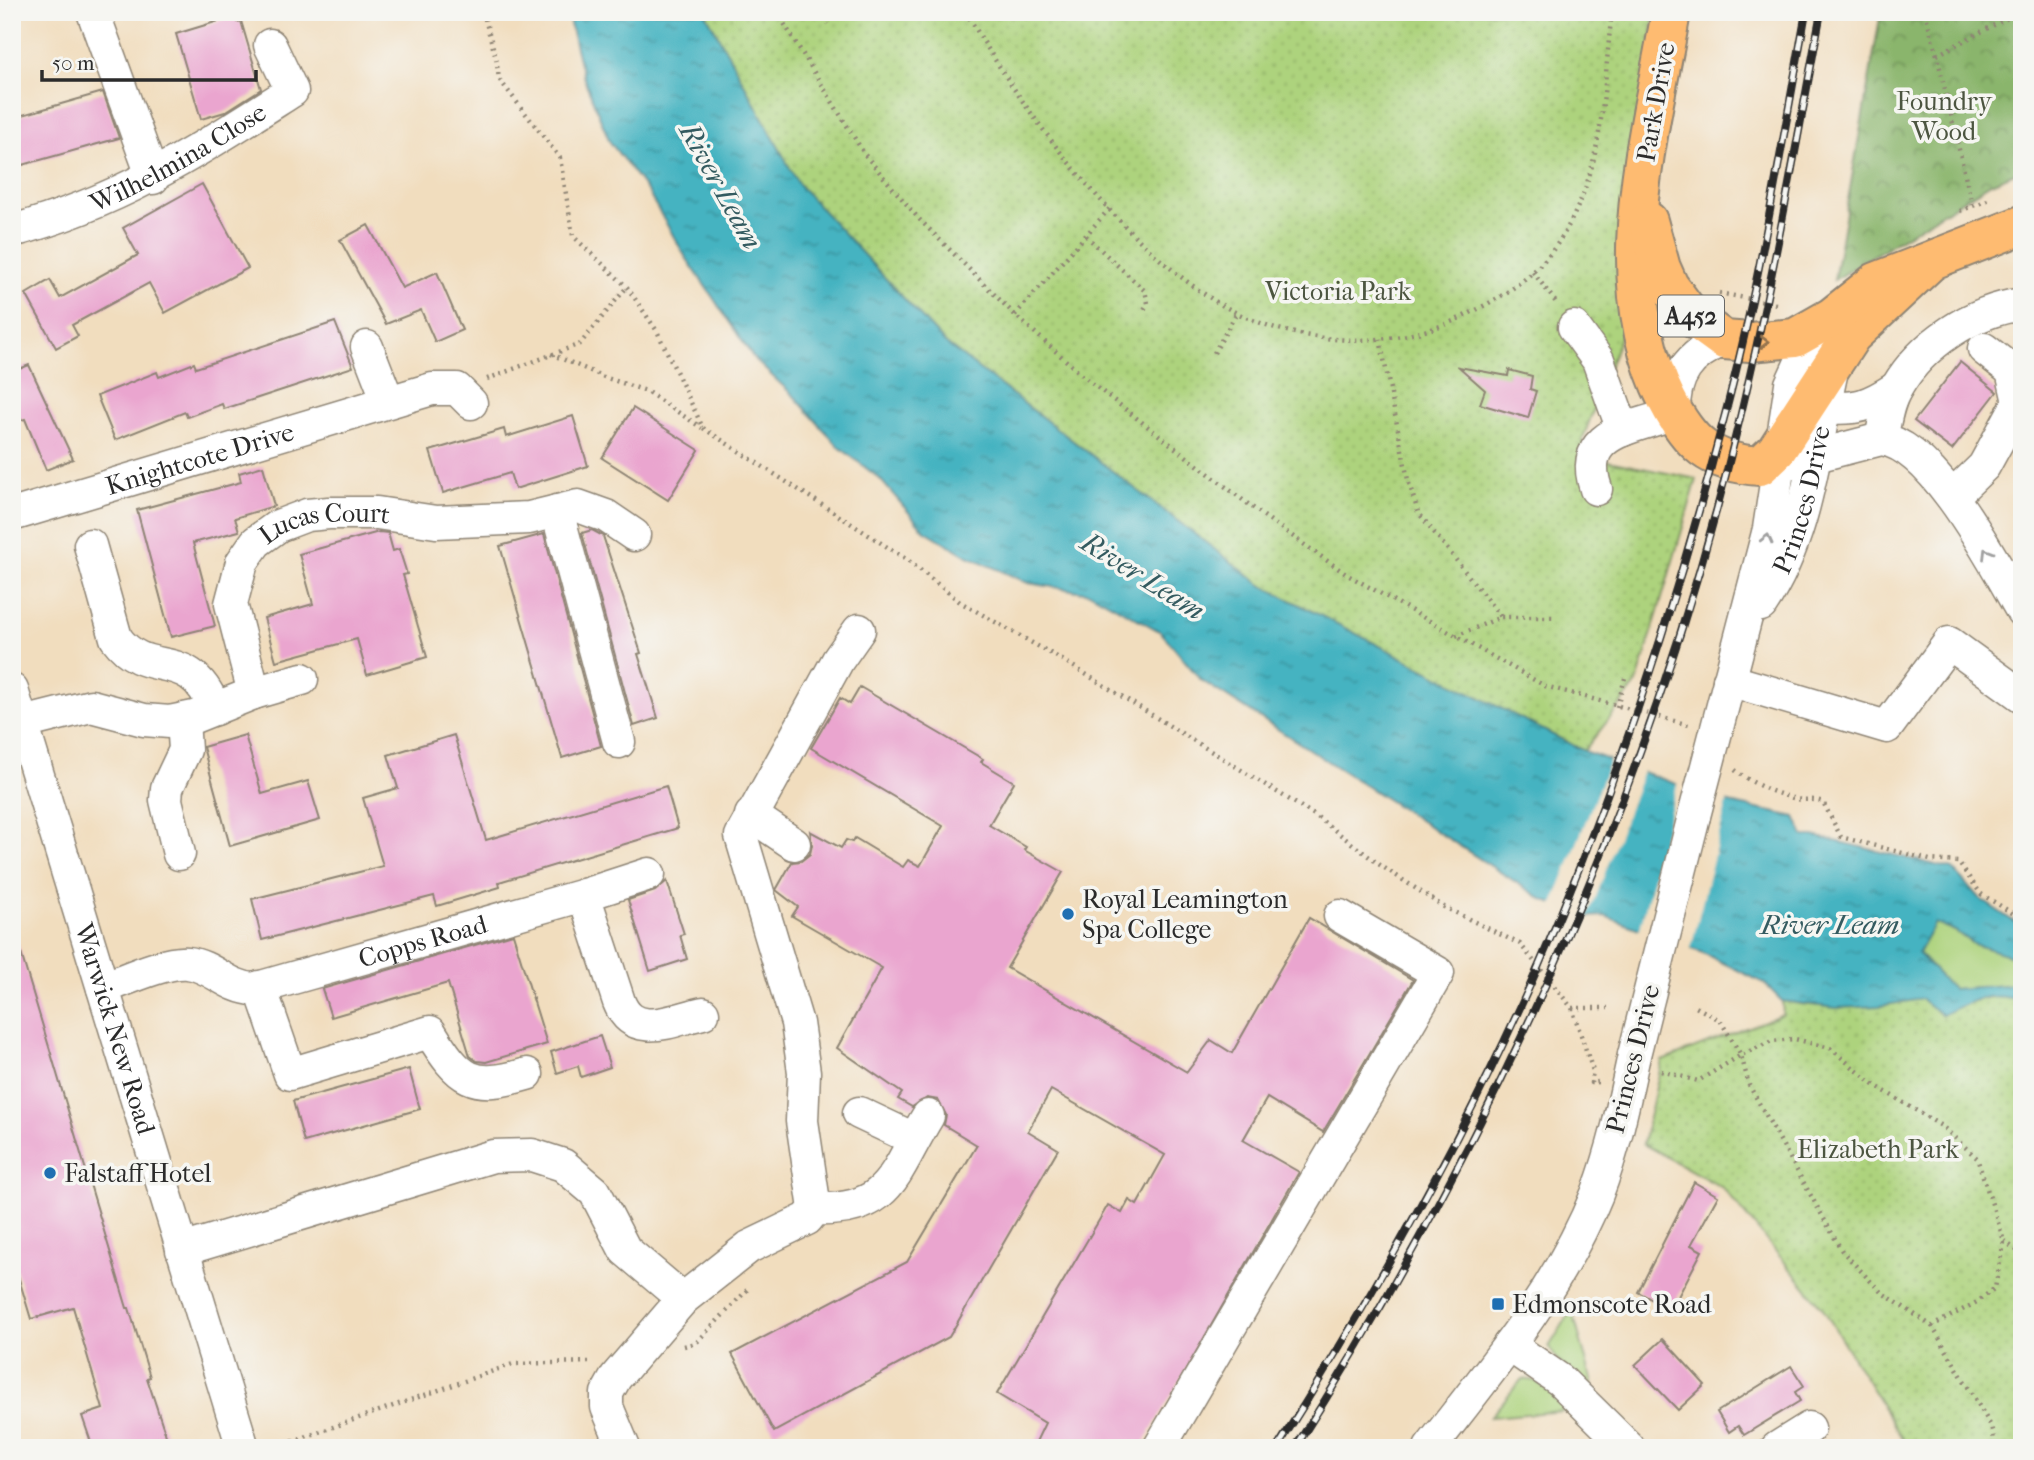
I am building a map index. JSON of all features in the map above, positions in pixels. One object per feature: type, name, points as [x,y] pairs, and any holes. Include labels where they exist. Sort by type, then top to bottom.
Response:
[{"type":"highway","name":"Park Drive","points":[[1671,12],[1641,193],[1636,246],[1636,282],[1652,365],[1683,429],[1708,453],[1739,465],[1784,457]]},
{"type":"highway","name":"Park Drive","points":[[1641,193],[1652,242],[1669,286],[1691,316],[1724,340]]},
{"type":"highway","name":"Princes Drive","points":[[1816,328],[1876,282],[2022,225]]},
{"type":"highway","name":"Princes Drive","points":[[1784,457],[1834,362],[1851,336],[1930,262]]},
{"type":"highway","name":"A452","points":[[1724,340],[1773,342],[1795,338],[1816,328]]},
{"type":"street","points":[[93,12],[153,178]]},
{"type":"street","name":"Wilhelmina Close","points":[[12,231],[60,219],[153,178],[292,91],[270,45]]},
{"type":"street","points":[[1784,457],[1824,407],[1852,410],[1870,404],[1896,388],[1919,358],[1941,338],[1965,324],[2019,304]]},
{"type":"street","points":[[1574,327],[1598,360],[1623,430]]},
{"type":"street","name":"Princes Drive","points":[[1430,1448],[1510,1345],[1553,1280],[1597,1194],[1645,1062],[1718,768],[1729,680],[1745,629],[1784,457],[1791,384],[1816,328]]},
{"type":"street","points":[[1596,489],[1592,477],[1594,452],[1601,441],[1623,430],[1674,413],[1673,393],[1682,371],[1701,349],[1724,340]]},
{"type":"street","points":[[367,346],[388,401]]},
{"type":"street","points":[[1953,496],[1984,466],[2019,402],[2011,371],[1984,349]]},
{"type":"street","name":"Princes Drive","points":[[1824,407],[1834,362]]},
{"type":"street","name":"Knightcote Drive","points":[[12,515],[388,401],[445,387],[478,392]]},
{"type":"street","points":[[1881,439],[1896,388]]},
{"type":"street","points":[[1784,457],[1847,450],[1881,439],[1891,441],[1918,461],[1953,496],[2022,611]]},
{"type":"street","name":"Lucas Court","points":[[254,694],[231,604],[242,562],[266,533],[307,515],[377,513],[436,522],[529,518],[578,506],[593,510],[634,535]]},
{"type":"street","points":[[557,512],[619,742]]},
{"type":"street","points":[[90,545],[116,638],[125,650],[138,659],[185,669],[198,679],[215,709]]},
{"type":"street","points":[[624,1448],[610,1421],[607,1393],[616,1377],[683,1299],[749,1247],[807,1219],[815,1209],[802,1121],[804,1072],[797,1023],[741,836],[838,660],[859,630]]},
{"type":"street","points":[[1729,680],[1886,727],[1950,643],[2022,696]]},
{"type":"street","points":[[23,723],[90,706],[144,720],[183,720],[302,679]]},
{"type":"street","name":"Warwick New Road","points":[[12,690],[243,1448]]},
{"type":"street","points":[[179,854],[166,800],[167,788],[184,750],[183,720]]},
{"type":"street","points":[[751,815],[794,844]]},
{"type":"street","name":"Copps Road","points":[[103,988],[172,965],[189,963],[235,987],[260,987],[649,874]]},
{"type":"street","points":[[583,895],[624,1016],[633,1023],[645,1025],[703,1013]]},
{"type":"street","points":[[1159,1448],[1438,973],[1340,916]]},
{"type":"street","points":[[260,987],[290,1074],[430,1032],[442,1052],[461,1072],[475,1081],[495,1083],[527,1074]]},
{"type":"street","points":[[815,1209],[838,1210],[880,1194],[888,1187],[920,1127],[859,1113]]},
{"type":"street","points":[[182,1250],[493,1156],[532,1155],[563,1166],[595,1192],[625,1250],[683,1299]]},
{"type":"street","points":[[1510,1345],[1560,1380],[1629,1448]]},
{"type":"street","points":[[1777,1448],[1809,1428]]},
{"type":"path","points":[[483,12],[499,79],[560,158],[573,236],[627,287],[657,331],[703,428]]},
{"type":"path","points":[[777,12],[865,155],[919,219],[1015,316],[1090,382],[1261,514],[1346,574],[1455,637],[1545,686],[1694,726]]},
{"type":"path","points":[[820,12],[828,24]]},
{"type":"path","points":[[966,12],[1021,99],[1110,208],[1167,266],[1205,295],[1272,327],[1310,336],[1380,339],[1442,326],[1511,291],[1553,251],[1567,228],[1589,176],[1600,126],[1612,12]]},
{"type":"path","points":[[1924,12],[1937,55],[1972,205]]},
{"type":"path","points":[[1937,55],[2019,12]]},
{"type":"path","points":[[1015,316],[1110,208]]},
{"type":"path","points":[[1086,236],[1145,291],[1147,303],[1142,313]]},
{"type":"path","points":[[1533,272],[1574,327]]},
{"type":"path","points":[[478,392],[519,369],[580,344],[627,287]]},
{"type":"path","points":[[1214,353],[1237,312]]},
{"type":"path","points":[[1380,339],[1408,480],[1418,512],[1501,617]]},
{"type":"path","points":[[551,354],[604,377],[646,391],[909,561],[960,601],[1066,662],[1316,816],[1380,865],[1444,907],[1520,944],[1572,1008],[1593,1072],[1591,1083],[1598,1084],[1600,1076]]},
{"type":"path","points":[[1455,637],[1501,617],[1556,617]]},
{"type":"path","points":[[1617,707],[1625,678]]},
{"type":"path","points":[[1718,768],[1800,800],[1810,797],[1823,802],[1841,837],[1930,860],[1958,862],[1981,894],[2022,919]]},
{"type":"path","points":[[1694,1006],[1720,1020],[1741,1055],[1749,1085],[1842,1251],[1881,1292],[1932,1326],[1991,1426],[1996,1448]]},
{"type":"path","points":[[1572,1008],[1608,1009]]},
{"type":"path","points":[[1645,1062],[1698,1081],[1741,1055],[1772,1041],[1795,1040],[1830,1048],[1873,1084],[1943,1127],[1977,1158],[2004,1241],[1995,1288],[1977,1302],[1932,1326]]},
{"type":"path","points":[[2004,1241],[2022,1254]]},
{"type":"path","points":[[683,1346],[696,1343],[750,1287]]},
{"type":"path","points":[[279,1446],[513,1364],[631,1361]]},
{"type":"green space","name":"Victoria Park","points":[[705,12],[1654,12],[1627,318],[1582,441],[1608,461],[1697,479],[1637,683],[1584,751],[1261,585],[945,343],[799,185]]},
{"type":"green space","name":"Foundry Wood","points":[[1881,12],[2022,12],[2022,170],[1991,183],[1834,280]]},
{"type":"green space","points":[[1935,922],[1955,931],[1973,944],[2022,959],[2022,984],[1952,989],[1918,953]]},
{"type":"green space","name":"Elizabeth Park","points":[[2002,994],[2022,1002],[2022,1448],[1908,1448],[1822,1307],[1723,1188],[1643,1144],[1662,1061],[1783,1014],[1782,1001],[1817,1006],[1852,1006],[1921,998],[1942,1015],[1966,1003]]},
{"type":"green space","points":[[1570,1313],[1573,1313],[1592,1382],[1588,1387],[1558,1361],[1549,1347]]},
{"type":"green space","points":[[1522,1379],[1536,1381],[1567,1405],[1563,1411],[1490,1417]]},
{"type":"water","name":"River Leam","points":[[567,12],[705,12],[799,185],[945,343],[1261,585],[1584,751],[1729,803],[1795,817],[1804,836],[1814,836],[1953,869],[1979,898],[2022,927],[2022,959],[1973,944],[1955,931],[1935,923],[1918,953],[1952,989],[2019,984],[2022,1002],[2001,997],[1981,998],[1942,1015],[1921,999],[1880,1006],[1836,1008],[1782,1001],[1764,983],[1703,953],[1605,916],[1583,917],[1544,900],[1201,680],[1161,632],[1091,593],[1028,583],[966,555],[924,530],[880,479],[838,446],[795,397],[755,360],[685,256],[648,192],[610,142],[583,76]]},
{"type":"pier","points":[[1611,757],[1644,769],[1596,897],[1586,920],[1582,921],[1552,907]]},
{"type":"pier","points":[[1678,781],[1728,799],[1690,952],[1639,932]]},
{"type":"building","points":[[235,16],[237,22],[241,21],[261,89],[225,112],[201,119],[176,34]]},
{"type":"building","points":[[103,92],[119,138],[12,168],[12,118]]},
{"type":"building","points":[[202,184],[248,268],[165,313],[149,283],[72,325],[78,336],[56,348],[26,294],[50,280],[60,298],[138,255],[123,228]]},
{"type":"building","points":[[368,225],[402,288],[437,272],[462,330],[435,342],[421,310],[386,324],[340,240]]},
{"type":"building","points":[[335,322],[353,367],[224,409],[222,404],[187,417],[185,412],[115,440],[97,396],[157,372],[159,377],[194,363],[196,368]]},
{"type":"building","points":[[1960,362],[1997,392],[1952,450],[1914,421]]},
{"type":"building","points":[[29,365],[73,459],[46,470],[25,419],[21,420],[12,400],[12,372]]},
{"type":"building","points":[[1459,367],[1508,376],[1509,370],[1532,376],[1530,389],[1536,391],[1528,418],[1480,404],[1485,390]]},
{"type":"building","points":[[633,408],[699,450],[668,500],[602,458]]},
{"type":"building","points":[[573,416],[588,466],[515,489],[510,473],[443,493],[430,451],[504,429],[506,437]]},
{"type":"building","points":[[263,466],[274,506],[235,518],[239,531],[193,543],[215,626],[171,637],[137,510],[241,482],[239,473]]},
{"type":"building","points":[[592,530],[603,536],[641,653],[638,654],[658,718],[634,726],[582,533]]},
{"type":"building","points":[[379,532],[388,533],[393,551],[399,549],[407,574],[403,575],[427,657],[367,675],[357,639],[276,661],[264,618],[313,604],[299,554]]},
{"type":"building","points":[[544,534],[601,746],[562,758],[500,546]]},
{"type":"building","points":[[860,687],[983,759],[981,762],[1014,782],[989,825],[1026,847],[1024,850],[1063,872],[1007,968],[1187,1072],[1211,1040],[1232,1053],[1309,918],[1413,980],[1323,1132],[1267,1098],[1243,1140],[1299,1172],[1141,1448],[1033,1448],[1045,1423],[997,1394],[1108,1205],[1122,1213],[1129,1200],[1137,1205],[1165,1155],[1051,1090],[1028,1131],[1058,1149],[949,1337],[774,1432],[732,1354],[907,1262],[977,1145],[944,1125],[946,1115],[938,1100],[927,1098],[912,1107],[898,1099],[902,1093],[837,1048],[882,968],[792,916],[798,907],[776,890],[792,862],[801,861],[810,854],[810,831],[841,848],[846,840],[852,842],[855,838],[903,867],[908,860],[920,866],[943,826],[811,748],[840,698],[850,704]]},
{"type":"building","points":[[245,735],[262,794],[308,781],[320,820],[230,846],[203,747]]},
{"type":"building","points":[[454,735],[486,840],[666,786],[678,828],[499,882],[500,887],[437,906],[434,896],[262,940],[252,899],[383,866],[363,798],[398,788],[388,755]]},
{"type":"building","points":[[667,881],[684,934],[680,935],[687,959],[650,971],[628,900],[655,891]]},
{"type":"building","points":[[513,934],[547,1044],[486,1062],[477,1061],[470,1056],[448,983],[331,1017],[322,989]]},
{"type":"building","points":[[18,943],[170,1448],[93,1448],[82,1416],[103,1409],[73,1307],[31,1319],[16,1269],[12,1270],[12,944]]},
{"type":"building","points":[[600,1036],[610,1067],[581,1077],[578,1066],[557,1073],[551,1052]]},
{"type":"building","points":[[409,1069],[420,1109],[304,1142],[293,1101]]},
{"type":"building","points":[[1694,1182],[1718,1196],[1691,1245],[1702,1251],[1671,1310],[1638,1292]]},
{"type":"building","points":[[1663,1339],[1705,1385],[1678,1410],[1635,1365]]},
{"type":"building","points":[[1791,1366],[1804,1386],[1795,1392],[1800,1401],[1744,1435],[1738,1426],[1729,1432],[1717,1412]]},
{"type":"railway","points":[[1277,1448],[1384,1271],[1481,1090],[1567,899],[1618,765],[1685,560],[1736,372],[1769,218],[1806,12]]},
{"type":"railway","points":[[1295,1448],[1368,1329],[1436,1208],[1499,1084],[1558,957],[1611,828],[1659,697],[1701,565],[1737,430],[1772,274],[1821,12]]},
{"type":"place","name":"Royal Leamington Spa College","points":[[1068,914]]},
{"type":"place","name":"Falstaff Hotel","points":[[50,1173]]},
{"type":"place","name":"Edmonscote Road","points":[[1498,1304]]}]
